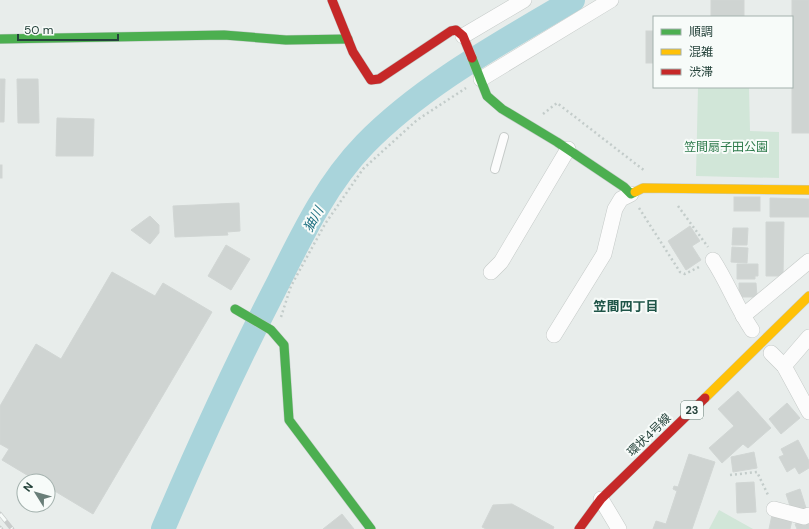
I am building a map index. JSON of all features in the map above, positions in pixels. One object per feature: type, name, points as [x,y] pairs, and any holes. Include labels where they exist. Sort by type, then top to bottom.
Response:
[{"type":"street","points":[[332,0],[353,52],[369,77],[374,80],[451,31],[456,30],[464,35],[487,96],[514,117],[568,149],[624,186],[631,194]]},
{"type":"street","points":[[464,35],[524,0]]},
{"type":"street","points":[[481,79],[611,0]]},
{"type":"street","points":[[0,39],[224,35],[286,40],[348,39]]},
{"type":"street","points":[[491,272],[501,262],[568,149]]},
{"type":"street","points":[[554,335],[604,254],[615,209],[621,199],[643,188],[809,190]]},
{"type":"street","points":[[713,260],[723,275],[743,316],[752,330]]},
{"type":"street","points":[[743,316],[809,262]]},
{"type":"street","name":"環状4号線","points":[[579,529],[601,499],[809,296]]},
{"type":"street","points":[[235,309],[274,333],[284,345],[289,420],[371,529]]},
{"type":"street","points":[[784,366],[809,337]]},
{"type":"street","points":[[772,353],[784,366],[809,412]]},
{"type":"street","points":[[601,499],[619,529]]},
{"type":"street","points":[[774,509],[804,517],[809,515]]},
{"type":"lane","points":[[509,126],[514,117]]},
{"type":"lane","points":[[495,170],[504,137]]},
{"type":"path","points":[[274,333],[280,320],[291,286],[325,224],[363,169],[416,120],[481,79]]},
{"type":"path","points":[[527,125],[557,103],[648,174]]},
{"type":"path","points":[[631,194],[680,272],[685,274],[713,260],[715,256],[665,188]]},
{"type":"path","points":[[730,475],[757,472],[774,509]]},
{"type":"green space","name":"笠間扇子田公園","points":[[698,88],[749,88],[750,131],[779,132],[779,178],[696,176]]},
{"type":"green space","points":[[719,510],[753,529],[709,529]]},
{"type":"building","points":[[711,0],[744,0],[744,16],[711,16]]},
{"type":"building","points":[[792,0],[809,0],[809,133],[792,133]]},
{"type":"building","points":[[646,31],[653,31],[653,63],[646,63]]},
{"type":"building","points":[[0,79],[5,79],[4,122],[0,122]]},
{"type":"building","points":[[17,79],[38,79],[39,123],[18,123]]},
{"type":"building","points":[[57,118],[94,119],[93,156],[56,156]]},
{"type":"building","points":[[0,165],[2,165],[2,178],[0,178]]},
{"type":"building","points":[[734,197],[760,197],[760,211],[734,211]]},
{"type":"building","points":[[770,198],[809,199],[809,217],[770,217]]},
{"type":"building","points":[[239,203],[240,231],[227,232],[228,235],[175,237],[173,206]]},
{"type":"building","points":[[150,216],[159,225],[159,233],[150,244],[131,230]]},
{"type":"building","points":[[766,222],[784,222],[783,276],[766,276]]},
{"type":"building","points":[[690,226],[700,241],[692,246],[701,260],[686,270],[668,241]]},
{"type":"building","points":[[733,228],[748,228],[747,245],[732,245]]},
{"type":"building","points":[[226,245],[250,259],[231,290],[208,276]]},
{"type":"building","points":[[732,247],[748,248],[747,263],[731,262]]},
{"type":"building","points":[[737,264],[758,264],[758,276],[755,276],[755,279],[737,279]]},
{"type":"building","points":[[112,272],[155,296],[163,283],[212,312],[93,514],[56,492],[56,473],[24,473],[2,460],[9,449],[0,444],[0,406],[36,344],[61,359]]},
{"type":"building","points":[[739,283],[756,283],[757,297],[739,297]]},
{"type":"building","points":[[738,391],[771,428],[748,448],[743,444],[722,463],[709,448],[734,426],[718,409]]},
{"type":"building","points":[[787,403],[800,418],[781,434],[769,419]]},
{"type":"building","points":[[798,440],[809,461],[809,468],[799,474],[795,467],[787,472],[779,457],[784,455],[781,449]]},
{"type":"building","points":[[754,452],[757,468],[733,472],[731,457]]},
{"type":"building","points":[[689,454],[715,462],[692,529],[653,529],[656,521],[666,524],[677,491],[673,489],[674,486],[678,487]]},
{"type":"building","points":[[754,482],[756,512],[737,513],[736,483]]},
{"type":"building","points":[[800,489],[806,508],[792,512],[786,494]]},
{"type":"building","points":[[512,504],[554,527],[553,529],[486,529],[482,527],[493,505]]},
{"type":"building","points":[[342,514],[354,529],[323,529]]},
{"type":"building","points":[[772,515],[792,520],[790,529],[769,529]]},
{"type":"building","points":[[809,519],[809,529],[797,529],[795,524]]},
{"type":"waterway","name":"㹨川","points":[[163,529],[190,466],[263,311],[317,209],[327,192],[351,159],[388,122],[438,83],[491,49],[573,0]]},
{"type":"railway","points":[[0,514],[12,529]]},
{"type":"traffic: fast","points":[[0,39],[224,35],[286,40],[348,39]]},
{"type":"traffic: fast","points":[[472,58],[487,96],[502,109],[557,142],[624,187],[631,194],[635,192]]},
{"type":"traffic: fast","points":[[235,309],[271,330],[284,345],[289,420],[371,529]]},
{"type":"traffic: slow","points":[[635,192],[643,188],[809,190]]},
{"type":"traffic: slow","points":[[705,398],[809,296]]},
{"type":"traffic: jam","points":[[332,0],[353,52],[371,80],[379,79],[451,31],[456,30],[463,36],[472,58]]},
{"type":"traffic: jam","points":[[579,529],[601,499],[705,398]]},
{"type":"district","name":"笠間四丁目","points":[[626,306]]}]
